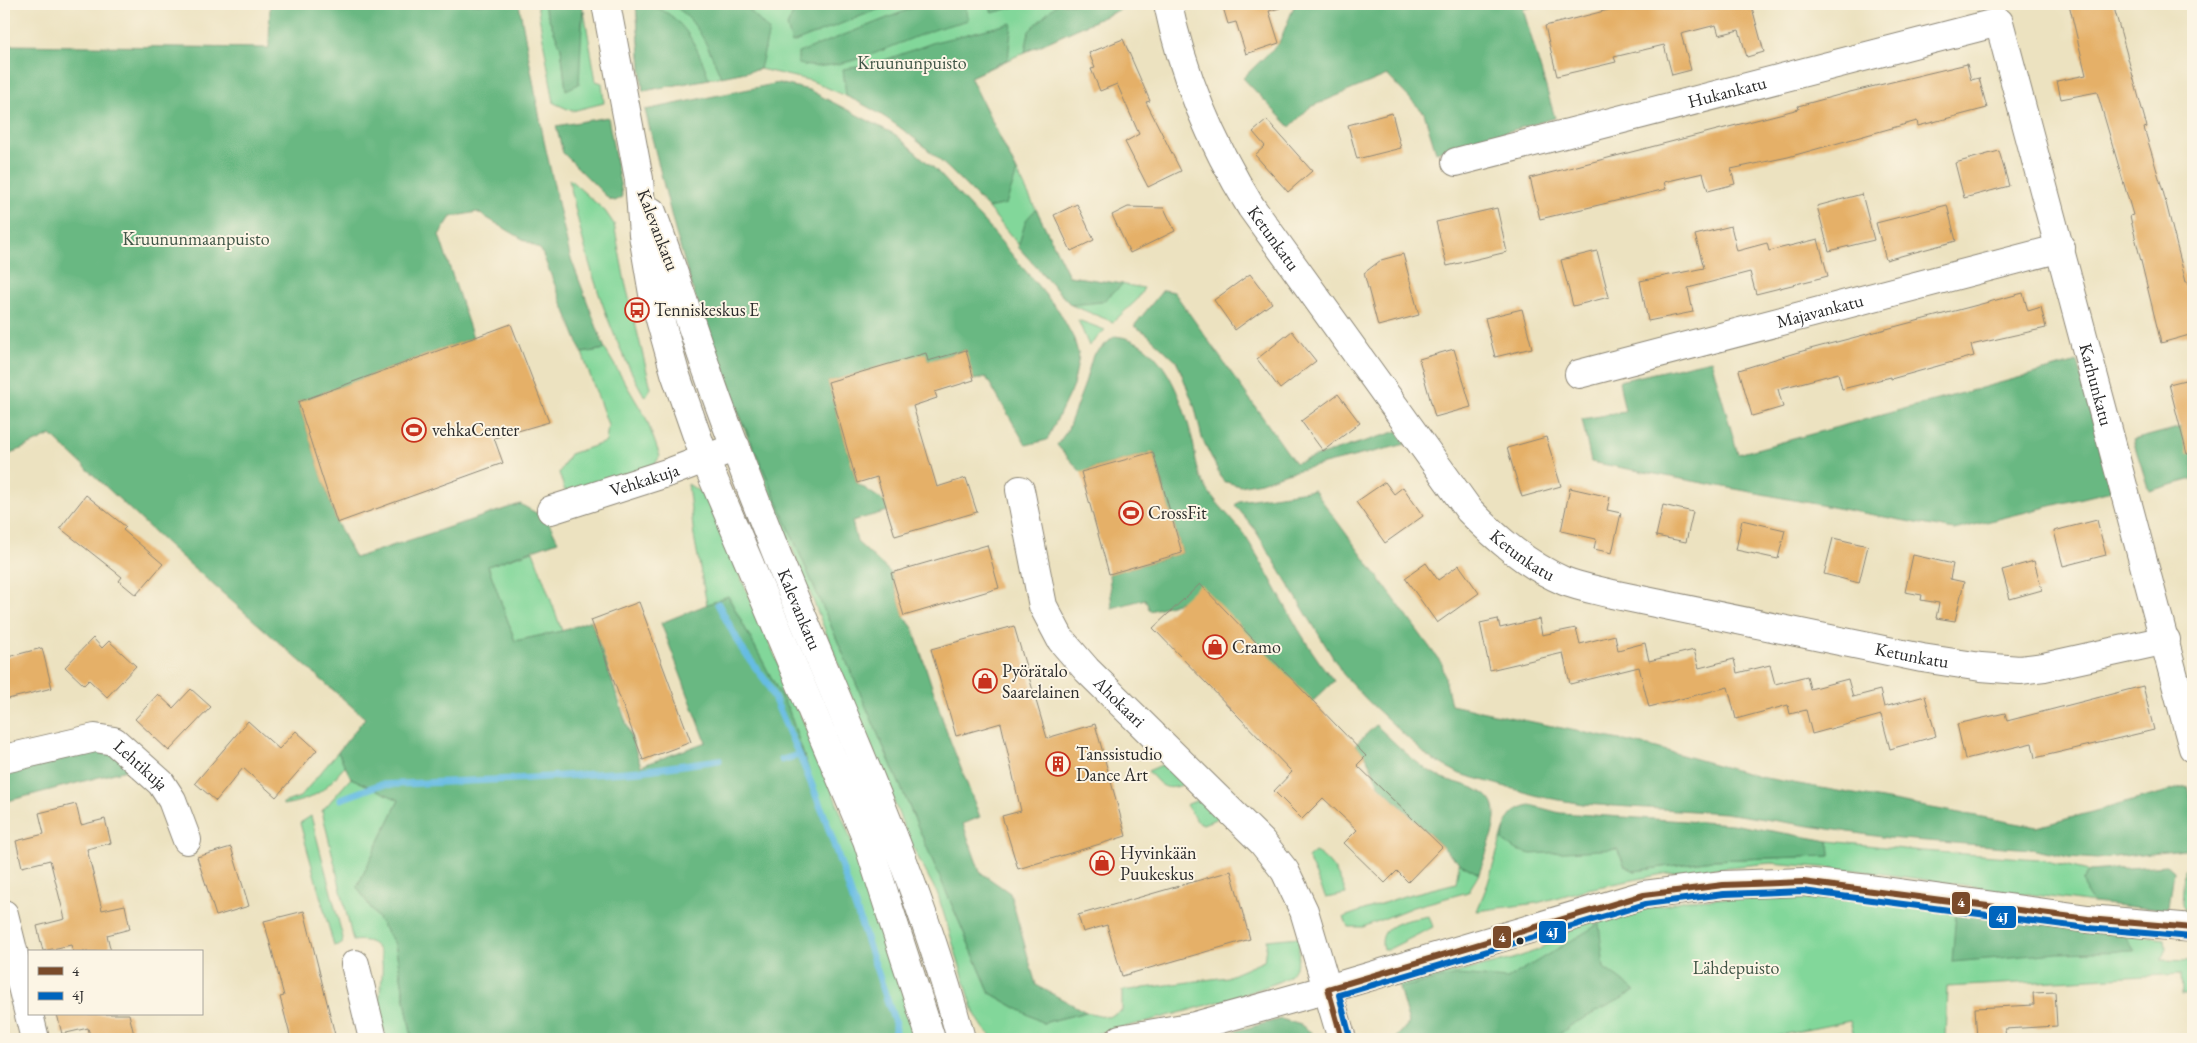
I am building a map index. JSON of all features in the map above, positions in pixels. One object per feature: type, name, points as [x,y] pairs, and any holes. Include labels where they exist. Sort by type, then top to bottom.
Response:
[{"type":"street","name":"Kalevankatu","points":[[606,4],[639,179],[643,235],[653,294],[675,373],[705,459],[866,840],[931,1039]]},
{"type":"street","name":"Ketunkatu","points":[[1168,4],[1189,78],[1204,122],[1224,164],[1251,208],[1470,510],[1492,533],[1538,568],[1566,581],[1612,594],[1922,658],[1981,667],[2020,670],[2044,667],[2166,640]]},
{"type":"street","name":"Karhunkatu","points":[[1999,22],[2166,640],[2193,748]]},
{"type":"street","name":"Hukankatu","points":[[1456,162],[1999,22]]},
{"type":"street","name":"Kalevankatu","points":[[639,179],[736,447],[785,573],[891,827],[919,903],[961,1039]]},
{"type":"street","name":"Majavankatu","points":[[1579,374],[2061,248]]},
{"type":"street","name":"Vehkakuja","points":[[551,510],[736,447]]},
{"type":"street","name":"Ahokaari","points":[[1020,490],[1043,606],[1061,640],[1087,670],[1262,842],[1285,871],[1304,911],[1342,1039]]},
{"type":"street","name":"Lehtikuja","points":[[4,759],[95,738],[114,741],[161,783],[172,800],[187,840]]},
{"type":"street","points":[[1120,1039],[1195,1026],[1328,989],[1644,895],[1723,885],[1803,882],[2088,918],[2193,928]]},
{"type":"street","points":[[4,914],[28,1011]]},
{"type":"street","points":[[356,964],[373,1039]]},
{"type":"street","points":[[29,1016],[35,1039]]},
{"type":"street","points":[[1168,1039],[1195,1026]]},
{"type":"green space","name":"Kruununmaanpuisto","points":[[270,4],[519,4],[544,141],[570,256],[605,349],[582,353],[541,250],[477,212],[451,217],[439,235],[473,338],[298,402],[337,523],[355,558],[520,504],[547,519],[558,541],[488,566],[515,641],[562,631],[591,620],[641,766],[706,742],[661,623],[728,596],[789,711],[899,1039],[412,1039],[395,944],[357,887],[399,800],[351,778],[338,752],[365,718],[169,546],[51,435],[4,457],[4,45],[269,48]]},
{"type":"green space","points":[[537,4],[543,4],[561,48],[566,89],[581,35],[584,11],[596,81],[602,83],[604,103],[572,111],[554,103]]},
{"type":"green space","points":[[543,4],[583,4],[579,84],[566,90],[561,48]]},
{"type":"green space","name":"Kruununpuisto","points":[[636,4],[1132,4],[970,77],[1069,276],[1144,288],[1137,300],[1113,322],[1071,305],[1050,283],[988,208],[933,152],[875,109],[812,81],[760,69],[643,91]]},
{"type":"green space","points":[[636,4],[651,6],[663,11],[684,28],[692,40],[709,79],[643,91]]},
{"type":"green space","points":[[670,4],[744,4],[769,31],[760,69],[721,77],[702,36],[688,17]]},
{"type":"green space","points":[[797,4],[892,4],[792,43],[787,26]]},
{"type":"green space","points":[[923,4],[965,4],[968,20],[936,29],[848,62],[814,66],[798,64],[798,53]]},
{"type":"green space","points":[[989,4],[1025,4],[992,13]]},
{"type":"green space","points":[[1057,4],[1132,4],[1025,52],[1029,31]]},
{"type":"green space","points":[[1295,4],[1547,4],[1523,9],[1555,118],[1436,152],[1424,113],[1387,75],[1310,107],[1290,127],[1243,78],[1279,43]]},
{"type":"green space","points":[[1012,23],[1008,59],[970,77],[1017,172],[1006,204],[988,208],[939,159],[905,131],[887,118],[846,96],[843,69],[871,65],[935,42]]},
{"type":"green space","points":[[779,83],[809,90],[896,135],[936,170],[988,226],[1059,311],[1074,339],[1079,357],[1073,386],[1047,440],[1026,445],[986,377],[974,380],[965,350],[928,361],[926,354],[828,382],[857,483],[885,502],[888,511],[852,521],[857,542],[891,573],[904,616],[913,628],[946,730],[980,817],[963,824],[980,872],[1010,893],[1036,985],[1086,1012],[1043,1023],[990,993],[725,381],[693,290],[675,230],[645,110]]},
{"type":"green space","points":[[608,117],[622,195],[621,198],[615,201],[609,199],[563,153],[556,126]]},
{"type":"green space","points":[[569,179],[605,211],[614,224],[625,282],[651,388],[645,397],[619,345],[598,291],[589,263]]},
{"type":"green space","points":[[1036,209],[1069,276],[1123,284],[1102,302],[1071,305],[1018,247],[1026,220]]},
{"type":"green space","points":[[1163,290],[1174,292],[1295,463],[1398,431],[1406,444],[1287,473],[1261,482],[1240,486],[1223,481],[1202,438],[1195,408],[1177,362],[1146,333],[1134,326]]},
{"type":"green space","points":[[1078,320],[1105,330],[1089,346]]},
{"type":"green space","points":[[1115,336],[1132,340],[1146,348],[1168,374],[1182,406],[1192,438],[1198,471],[1203,482],[1247,539],[1309,647],[1334,681],[1312,702],[1181,602],[1150,611],[1145,599],[1112,608],[1109,574],[1182,553],[1153,452],[1081,472],[1057,445],[1067,431],[1084,386],[1093,355]]},
{"type":"green space","points":[[605,349],[646,418],[660,456],[654,466],[572,494],[565,491],[559,473],[570,454],[606,442],[608,425],[582,353]]},
{"type":"green space","points":[[1711,360],[1738,454],[2077,362],[2111,491],[1954,530],[1591,462],[1582,419],[1625,412],[1619,381]]},
{"type":"green space","points":[[725,381],[990,993],[1043,1023],[1086,1012],[1108,1017],[1122,1011],[1122,991],[1227,977],[1264,961],[1267,940],[1299,937],[1297,963],[1289,976],[1276,983],[1219,1002],[1084,1036],[1067,1039],[1018,1040],[995,1038],[988,1033],[974,1012],[938,895],[910,842]]},
{"type":"green space","points":[[2193,424],[2193,479],[2149,491],[2133,440]]},
{"type":"green space","points":[[688,484],[700,492],[711,508],[831,789],[854,846],[906,1000],[911,1021],[912,1039],[899,1039],[789,711],[728,596],[707,605],[694,536]]},
{"type":"green space","points":[[1314,490],[1442,664],[1451,705],[1653,747],[1760,777],[2037,827],[2187,786],[2193,807],[2193,848],[2097,859],[2069,857],[2031,849],[1888,838],[1725,813],[1583,804],[1542,797],[1460,774],[1428,757],[1367,700],[1343,674],[1254,528],[1235,505],[1239,501]]},
{"type":"green space","points":[[533,551],[562,631],[515,641],[488,566]]},
{"type":"green space","points":[[1376,725],[1407,754],[1433,773],[1480,791],[1491,801],[1495,814],[1494,822],[1479,874],[1459,863],[1379,785],[1366,756],[1355,745]]},
{"type":"green space","points":[[110,751],[134,768],[4,802],[4,771],[79,752]]},
{"type":"green space","points":[[338,752],[345,766],[325,788],[312,797],[283,805],[283,803],[300,797]]},
{"type":"green space","points":[[1164,764],[1183,782],[1182,785],[1171,788],[1163,786],[1148,771]]},
{"type":"green space","points":[[351,778],[399,800],[357,887],[395,944],[412,1039],[387,1039],[379,1013],[382,974],[380,953],[375,945],[366,941],[353,941],[322,811]]},
{"type":"green space","points":[[1200,799],[1218,818],[1203,824],[1197,821],[1186,805]]},
{"type":"green space","points":[[1530,805],[1560,813],[1732,824],[1829,841],[1830,856],[1712,860],[1635,871],[1625,866],[1617,849],[1531,854],[1516,850],[1503,841],[1509,817],[1517,810]]},
{"type":"green space","points":[[311,816],[343,938],[342,944],[334,946],[300,823]]},
{"type":"green space","points":[[1504,829],[1503,841],[1583,850],[1617,849],[1625,866],[1635,871],[1712,860],[1830,856],[1829,841],[1922,851],[2038,859],[2089,871],[2083,880],[2086,892],[2093,903],[1855,870],[1771,863],[1668,873],[1588,889],[1537,903],[1477,911],[1488,883]]},
{"type":"green space","points":[[1315,852],[1325,859],[1334,870],[1346,894],[1326,898],[1308,858]]},
{"type":"green space","points":[[1459,863],[1479,874],[1468,892],[1413,907],[1363,927],[1348,927],[1344,917],[1404,896],[1456,883]]},
{"type":"green space","points":[[2167,865],[2174,871],[2169,907],[2165,910],[2093,903],[2086,892],[2083,880],[2089,871]]},
{"type":"green space","points":[[2193,868],[2193,908],[2185,910],[2182,905],[2184,870]]},
{"type":"green space","name":"Lähdepuisto","points":[[1802,895],[1866,900],[2165,939],[2166,949],[2161,960],[2193,961],[2193,994],[2182,994],[2181,974],[1947,987],[1945,1039],[1855,1039],[1850,1021],[1762,1039],[1395,1039],[1409,1023],[1397,981],[1459,972],[1513,959],[1538,950],[1582,923],[1686,900]]},
{"type":"green space","points":[[1956,912],[2124,934],[2135,951],[2058,953],[1952,962]]},
{"type":"green space","points":[[1429,916],[1433,927],[1387,950],[1383,950],[1382,941],[1384,933],[1389,928],[1404,921]]},
{"type":"green space","points":[[1599,924],[1604,968],[1636,991],[1573,1024],[1553,1039],[1395,1039],[1409,1023],[1399,988],[1457,975],[1507,979]]},
{"type":"green space","points":[[1281,1019],[1301,1025],[1312,1033],[1301,1039],[1206,1039]]},
{"type":"building","points":[[1222,4],[1279,4],[1280,8],[1269,11],[1279,43],[1246,54],[1236,22],[1228,24]]},
{"type":"building","points":[[1632,4],[1751,4],[1764,52],[1747,57],[1739,30],[1719,35],[1716,25],[1681,34],[1691,70],[1672,75],[1664,45],[1614,57],[1616,62],[1557,76],[1545,26]]},
{"type":"building","points":[[2069,4],[2113,4],[2147,127],[2144,128],[2163,191],[2186,282],[2188,282],[2193,300],[2193,334],[2161,343],[2130,216],[2133,215],[2097,92],[2061,99],[2057,81],[2086,75]]},
{"type":"building","points":[[1123,39],[1150,101],[1146,102],[1181,171],[1148,187],[1125,142],[1139,134],[1117,84],[1100,91],[1091,69],[1095,68],[1089,53]]},
{"type":"building","points":[[1967,64],[1971,80],[1979,78],[1987,108],[1918,126],[1917,121],[1788,157],[1731,169],[1735,184],[1708,191],[1703,173],[1664,182],[1666,189],[1540,219],[1530,178],[1799,109],[1798,106],[1850,92]]},
{"type":"building","points":[[1392,113],[1401,148],[1357,159],[1348,125]]},
{"type":"building","points":[[1267,120],[1312,171],[1288,192],[1255,155],[1265,146],[1253,132]]},
{"type":"building","points":[[1999,151],[2009,186],[1964,198],[1955,163]]},
{"type":"building","points":[[1862,194],[1874,240],[1829,251],[1817,206]]},
{"type":"building","points":[[1077,204],[1094,240],[1071,251],[1054,215]]},
{"type":"building","points":[[1947,205],[1956,241],[1886,260],[1876,223]]},
{"type":"building","points":[[1128,207],[1164,208],[1175,231],[1130,253],[1112,215]]},
{"type":"building","points":[[1497,208],[1507,252],[1447,266],[1436,222]]},
{"type":"building","points":[[1731,226],[1737,251],[1767,243],[1769,251],[1818,239],[1828,276],[1756,294],[1750,272],[1688,288],[1693,312],[1648,321],[1640,281],[1704,268],[1695,235]]},
{"type":"building","points":[[1597,251],[1609,297],[1573,306],[1561,260]]},
{"type":"building","points":[[1403,254],[1419,315],[1378,326],[1364,273],[1381,260]]},
{"type":"building","points":[[1250,274],[1272,303],[1235,330],[1214,300]]},
{"type":"building","points":[[2023,293],[2028,311],[2041,307],[2046,328],[1971,345],[1974,356],[1891,379],[1891,377],[1842,389],[1838,373],[1778,389],[1783,407],[1752,416],[1739,370],[1795,353]]},
{"type":"building","points":[[1522,309],[1532,348],[1495,357],[1485,318]]},
{"type":"building","name":"vehkaCenter","points":[[511,324],[549,422],[494,438],[503,463],[337,523],[298,402]]},
{"type":"building","points":[[1292,331],[1316,361],[1280,389],[1257,359]]},
{"type":"building","points":[[1454,349],[1471,407],[1435,417],[1419,359]]},
{"type":"building","points":[[966,350],[974,380],[935,392],[937,398],[913,406],[937,487],[966,478],[977,512],[895,536],[877,477],[857,483],[828,382],[926,353],[928,361]]},
{"type":"building","points":[[2193,378],[2193,453],[2187,454],[2169,384]]},
{"type":"building","points":[[1338,394],[1360,423],[1323,451],[1301,421]]},
{"type":"building","points":[[1546,437],[1561,486],[1522,497],[1507,448]]},
{"type":"building","name":"CrossFit","points":[[1153,452],[1182,553],[1109,574],[1081,472]]},
{"type":"building","points":[[1385,482],[1394,494],[1403,487],[1423,516],[1385,543],[1356,502]]},
{"type":"building","points":[[1570,488],[1610,497],[1607,510],[1621,513],[1612,553],[1594,549],[1596,539],[1561,531]]},
{"type":"building","points":[[86,495],[126,527],[123,530],[163,564],[136,595],[119,581],[122,577],[60,528]]},
{"type":"building","points":[[1663,505],[1693,512],[1686,542],[1656,536]]},
{"type":"building","points":[[1742,520],[1785,530],[1778,559],[1736,550]]},
{"type":"building","points":[[2097,520],[2106,555],[2063,566],[2054,531]]},
{"type":"building","points":[[1833,538],[1868,546],[1859,583],[1824,574]]},
{"type":"building","points":[[987,545],[999,588],[904,616],[891,573]]},
{"type":"building","points":[[1913,555],[1953,564],[1950,579],[1964,582],[1955,621],[1936,618],[1939,603],[1921,600],[1922,595],[1905,592]]},
{"type":"building","points":[[2034,561],[2042,590],[2010,599],[2002,570]]},
{"type":"building","points":[[1426,563],[1438,580],[1459,565],[1479,593],[1437,623],[1405,578]]},
{"type":"building","points":[[1200,584],[1366,756],[1357,765],[1442,847],[1408,882],[1397,871],[1385,883],[1344,843],[1357,830],[1323,798],[1302,819],[1274,791],[1292,772],[1153,628]]},
{"type":"building","points":[[639,602],[691,742],[643,760],[591,620]]},
{"type":"building","points":[[1498,619],[1500,628],[1539,619],[1542,635],[1576,628],[1580,644],[1615,635],[1618,650],[1645,643],[1649,661],[1694,650],[1699,668],[1734,659],[1737,673],[1770,665],[1775,684],[1807,676],[1810,689],[1848,679],[1853,697],[1880,690],[1884,707],[1925,696],[1936,736],[1890,749],[1881,715],[1812,734],[1806,710],[1790,714],[1788,705],[1736,719],[1728,687],[1649,707],[1639,667],[1570,684],[1563,653],[1490,670],[1480,623]]},
{"type":"building","points":[[1014,626],[1047,738],[1095,724],[1126,836],[1018,869],[1002,816],[1021,811],[1001,723],[956,736],[931,649]]},
{"type":"building","points":[[93,638],[102,648],[109,641],[136,666],[107,697],[89,680],[84,685],[65,667]]},
{"type":"building","points":[[42,648],[52,688],[4,700],[4,658]]},
{"type":"building","points":[[2143,686],[2154,730],[2035,758],[2032,743],[1965,759],[1957,724],[2005,713],[2007,721]]},
{"type":"building","points":[[191,689],[211,707],[169,751],[135,719],[158,694],[173,708]]},
{"type":"building","points":[[248,721],[279,749],[296,731],[317,750],[276,797],[243,768],[216,801],[195,783]]},
{"type":"building","points":[[76,804],[81,825],[105,819],[111,843],[87,849],[102,910],[125,905],[130,929],[107,935],[111,950],[72,950],[71,945],[43,950],[37,926],[65,919],[50,860],[22,867],[16,841],[44,834],[39,813]]},
{"type":"building","points":[[231,847],[249,906],[216,916],[197,857]]},
{"type":"building","points":[[1231,871],[1250,939],[1122,976],[1107,925],[1083,932],[1078,915]]},
{"type":"building","points":[[304,911],[336,1039],[291,1039],[280,997],[284,996],[264,921]]},
{"type":"building","points":[[2055,992],[2057,1026],[2005,1029],[2006,1039],[1977,1039],[1975,1008],[2034,1005],[2033,993]]},
{"type":"building","points":[[58,1016],[129,1016],[135,1039],[91,1039],[88,1028],[62,1034]]},
{"type":"waterway","points":[[718,604],[742,649],[768,684],[824,815],[895,1023],[895,1031],[891,1039]]},
{"type":"waterway","points":[[782,760],[799,755]]},
{"type":"waterway","points":[[341,799],[379,785],[641,771],[719,760]]},
{"type":"transit line","name":"4","points":[[1342,1039],[1328,989],[1644,895],[1723,885],[1803,882],[2088,919],[2193,928]]},
{"type":"transit line","name":"4J","points":[[1350,1037],[1339,995],[1646,904],[1724,894],[1803,891],[2087,928],[2192,937]]},
{"type":"place","name":"Tenniskeskus E","points":[[637,310]]},
{"type":"place","name":"vehkaCenter","points":[[414,430]]},
{"type":"place","name":"CrossFit","points":[[1131,513]]},
{"type":"place","name":"Cramo","points":[[1215,647]]},
{"type":"place","name":"Pyörätalo Saarelainen","points":[[985,681]]},
{"type":"place","name":"Tanssistudio Dance Art","points":[[1058,764]]},
{"type":"place","name":"Hyvinkään Puukeskus","points":[[1102,863]]}]
